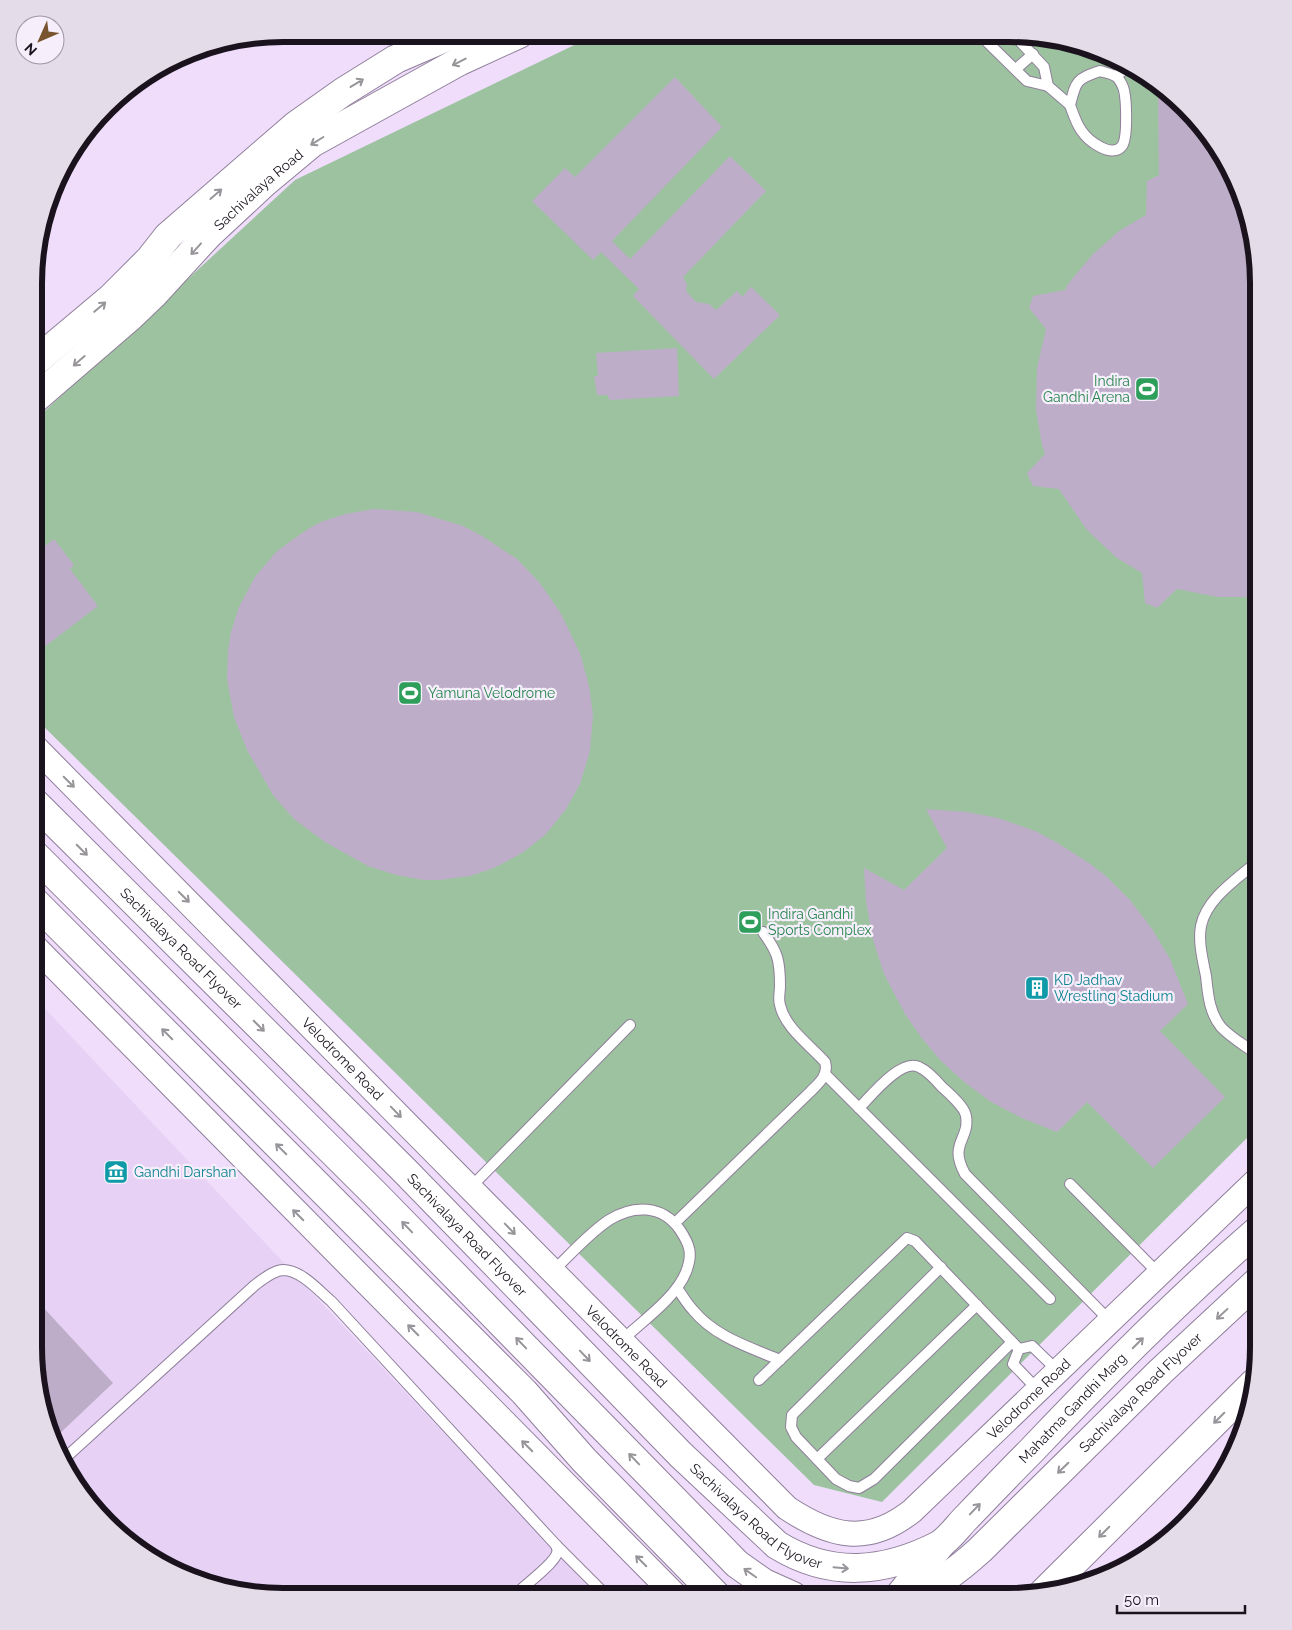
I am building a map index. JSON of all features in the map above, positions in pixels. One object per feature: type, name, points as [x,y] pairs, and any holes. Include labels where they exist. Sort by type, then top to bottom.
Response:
[{"type":"main road","name":"Sachivalaya Road","points":[[42,356],[111,298],[134,276],[168,236],[303,120],[342,92],[396,59],[435,42]]},
{"type":"main road","name":"Sachivalaya Road","points":[[42,393],[130,318],[154,295],[208,235],[264,183],[312,143],[460,61],[502,42]]},
{"type":"main road","points":[[134,276],[154,295]]},
{"type":"main road","name":"Sachivalaya Road Flyover","points":[[42,810],[405,1170],[681,1455],[777,1545],[795,1555],[822,1564],[850,1568],[869,1568],[907,1558],[941,1544]]},
{"type":"main road","points":[[42,861],[375,1194],[736,1564],[764,1583],[775,1588]]},
{"type":"main road","points":[[42,909],[524,1392],[584,1460],[708,1588]]},
{"type":"main road","name":"Mahatma Gandhi Marg","points":[[905,1588],[941,1544],[1065,1414],[1185,1296],[1250,1237]]},
{"type":"main road","name":"Sachivalaya Road Flyover","points":[[928,1588],[955,1572],[980,1550],[1160,1372],[1250,1288]]},
{"type":"main road","points":[[1053,1583],[1245,1392]]},
{"type":"street","name":"Velodrome Road","points":[[42,754],[787,1508],[819,1526],[844,1533],[863,1534],[898,1522],[912,1511],[1250,1187]]},
{"type":"street","points":[[42,955],[668,1588]]},
{"type":"lane","points":[[987,42],[1027,81],[1048,86],[1070,105],[1083,134],[1104,150],[1113,152],[1124,144],[1126,115],[1123,86],[1116,76],[1100,71],[1080,79],[1076,85],[1070,105]]},
{"type":"lane","points":[[1022,43],[1044,67],[1048,86]]},
{"type":"lane","points":[[1016,69],[1033,54]]},
{"type":"lane","points":[[1116,76],[1122,71]]},
{"type":"lane","points":[[1250,868],[1219,895],[1209,909],[1201,926],[1209,1004],[1222,1028],[1250,1049]]},
{"type":"lane","points":[[675,1223],[810,1092],[825,1074],[827,1067],[825,1062],[791,1028],[785,1017],[780,1005],[779,958],[763,932]]},
{"type":"lane","points":[[470,1188],[630,1025]]},
{"type":"lane","points":[[859,1108],[893,1074],[906,1066],[918,1066],[934,1079],[953,1097],[966,1114],[966,1125],[957,1154],[958,1161],[965,1174],[1110,1321]]},
{"type":"lane","points":[[825,1074],[1050,1299]]},
{"type":"lane","points":[[1070,1184],[1159,1274]]},
{"type":"lane","points":[[552,1272],[609,1220],[625,1213],[639,1209],[650,1209],[675,1223],[688,1242],[690,1259],[686,1273],[677,1288],[621,1341]]},
{"type":"lane","points":[[759,1380],[907,1238],[915,1241],[1015,1345],[1032,1346],[1058,1371]]},
{"type":"lane","points":[[941,1268],[792,1415],[791,1427],[796,1437],[836,1479],[848,1486],[859,1488],[874,1479],[1015,1345]]},
{"type":"lane","points":[[68,1455],[255,1285],[272,1274],[284,1270],[304,1277],[331,1301],[556,1546],[599,1588]]},
{"type":"lane","points":[[677,1288],[693,1311],[710,1326],[730,1339],[780,1360]]},
{"type":"lane","points":[[817,1459],[977,1305]]},
{"type":"lane","points":[[1015,1345],[1012,1364],[1038,1390]]},
{"type":"lane","points":[[522,1588],[548,1566],[556,1556],[556,1546]]},
{"type":"shaded area","name":"Gandhi Darshan","points":[[42,1006],[589,1588],[284,1588],[237,1583],[206,1575],[177,1563],[137,1538],[113,1517],[92,1493],[67,1453],[55,1424],[47,1393],[42,1346]]},
{"type":"green space","name":"Indira Gandhi Sports Complex","points":[[581,42],[1008,42],[1055,47],[1086,55],[1115,67],[1155,92],[1179,113],[1200,137],[1225,177],[1237,206],[1245,237],[1250,284],[1250,1135],[882,1502],[814,1485],[42,725],[42,413],[295,180]]},
{"type":"building","points":[[675,77],[722,127],[612,241],[630,259],[730,156],[766,191],[683,277],[687,285],[686,291],[696,302],[709,304],[716,310],[737,291],[742,297],[751,287],[780,315],[714,379],[633,296],[639,289],[601,252],[593,260],[532,201],[565,168],[575,177]]},
{"type":"building","name":"Indira Gandhi Arena","points":[[1158,95],[1190,125],[1217,163],[1237,206],[1245,237],[1250,284],[1250,597],[1218,597],[1177,589],[1157,608],[1145,603],[1142,573],[1117,558],[1087,530],[1059,489],[1033,486],[1027,473],[1045,454],[1036,410],[1037,368],[1046,329],[1029,308],[1033,296],[1065,290],[1092,255],[1119,231],[1146,215],[1147,181],[1159,175]]},
{"type":"building","points":[[677,348],[679,396],[610,400],[607,395],[597,395],[594,376],[598,376],[596,353]]},
{"type":"building","name":"Yamuna Velodrome","points":[[374,509],[417,512],[463,526],[517,559],[539,582],[560,612],[580,653],[589,686],[593,715],[590,751],[580,784],[566,809],[545,835],[522,853],[494,868],[470,876],[424,880],[396,875],[368,866],[325,842],[294,819],[273,795],[247,750],[234,717],[227,679],[228,650],[231,632],[239,607],[255,577],[276,552],[308,529],[321,522],[345,514]]},
{"type":"building","points":[[54,539],[74,565],[70,569],[98,606],[42,649],[42,548]]},
{"type":"building","name":"KD Jadhav Wrestling Stadium","points":[[926,809],[967,812],[998,818],[1035,831],[1056,842],[1107,877],[1130,900],[1152,929],[1170,959],[1188,1004],[1160,1031],[1225,1097],[1153,1168],[1087,1102],[1057,1132],[1022,1118],[991,1102],[963,1081],[941,1061],[905,1014],[884,974],[873,940],[866,902],[864,868],[904,890],[947,848]]},
{"type":"building","points":[[42,1306],[113,1383],[59,1434],[47,1393],[42,1346]]},
{"type":"place","name":"Indira Gandhi Arena","points":[[1147,389]]},
{"type":"place","name":"Yamuna Velodrome","points":[[410,693]]},
{"type":"place","name":"Indira Gandhi Sports Complex","points":[[750,922]]},
{"type":"place","name":"KD Jadhav Wrestling Stadium","points":[[1037,988]]},
{"type":"place","name":"Gandhi Darshan","points":[[116,1172]]}]
